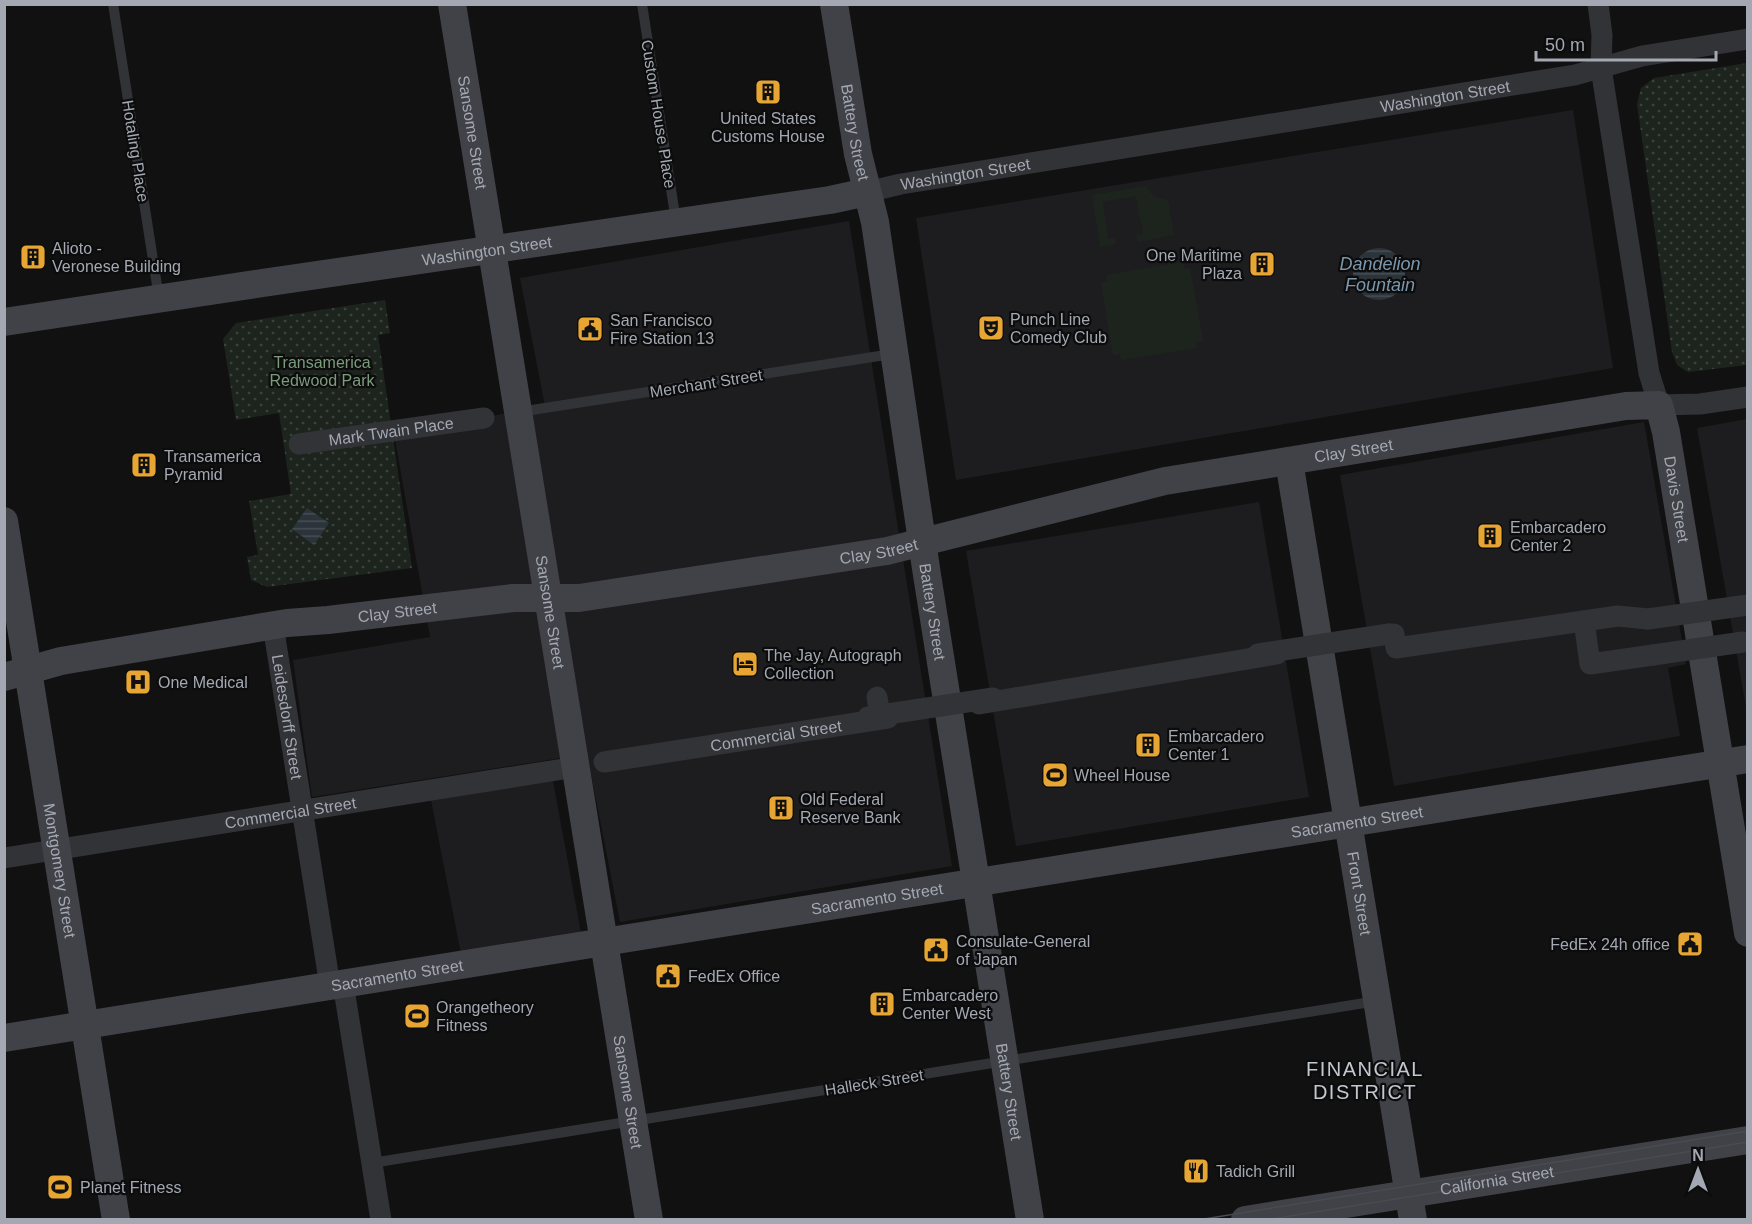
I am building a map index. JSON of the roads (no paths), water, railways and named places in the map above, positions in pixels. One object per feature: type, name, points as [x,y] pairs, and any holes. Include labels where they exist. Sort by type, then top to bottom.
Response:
[{"type":"street","name":"Sansome Street","points":[[452,4],[548,598],[590,765],[605,941],[649,1220]]},
{"type":"street","name":"Battery Street","points":[[834,4],[858,154],[875,222],[1030,1220]]},
{"type":"street","name":"Davis Street","points":[[1598,4],[1602,35],[1601,68],[1649,373],[1666,432],[1734,762],[1748,933]]},
{"type":"street","name":"Washington Street","points":[[4,322],[830,200],[901,184],[1575,75],[1642,56],[1748,39]]},
{"type":"street","name":"Clay Street","points":[[16,673],[106,653],[273,625],[513,598],[579,598],[887,551],[1164,481],[1626,406],[1700,404],[1748,397]]},
{"type":"street","name":"Mark Twain Place","points":[[298,444],[484,418]]},
{"type":"street","name":"Front Street","points":[[1289,461],[1410,1206]]},
{"type":"street","name":"Montgomery Street","points":[[4,521],[16,673],[57,849],[116,1220]]},
{"type":"street","points":[[875,710],[1008,697],[1389,634],[1394,634],[1396,648],[1618,616],[1648,619],[1748,605]]},
{"type":"street","points":[[1584,621],[1590,664],[1745,639]]},
{"type":"street","name":"Leidesdorff Street","points":[[273,625],[302,810],[372,1163],[381,1220]]},
{"type":"street","points":[[979,704],[1281,654]]},
{"type":"street","name":"Commercial Street","points":[[4,858],[913,714]]},
{"type":"street","name":"Sacramento Street","points":[[4,1038],[1734,762]]},
{"type":"street","name":"California Street","points":[[1245,1220],[1410,1206],[1748,1140]]},
{"type":"lane","name":"Hotaling Place","points":[[113,4],[159,298]]},
{"type":"lane","name":"Custom House Place","points":[[642,4],[676,223]]},
{"type":"lane","name":"Merchant Street","points":[[518,412],[896,353]]},
{"type":"lane","name":"Halleck Street","points":[[372,1163],[1377,1001]]},
{"type":"water","name":"Dandelion Fountain","points":[[1379,248],[1389,250],[1397,256],[1403,264],[1405,274],[1403,284],[1397,292],[1389,298],[1379,300],[1369,298],[1361,292],[1355,284],[1353,274],[1355,264],[1361,256],[1369,250]]},
{"type":"water","points":[[307,508],[329,523],[314,545],[292,529]]},
{"type":"tram line","points":[[1198,1220],[1748,1131]]},
{"type":"tram line","points":[[1266,1220],[1748,1142]]},
{"type":"place","name":"United States Customs House","points":[[768,92]]},
{"type":"place","name":"Alioto - Veronese Building","points":[[33,257]]},
{"type":"place","name":"One Maritime Plaza","points":[[1262,264]]},
{"type":"place","name":"Punch Line Comedy Club","points":[[991,328]]},
{"type":"place","name":"San Francisco Fire Station 13","points":[[590,329]]},
{"type":"place","name":"Transamerica Pyramid","points":[[144,465]]},
{"type":"place","name":"Embarcadero Center 2","points":[[1490,536]]},
{"type":"place","name":"The Jay, Autograph Collection","points":[[745,664]]},
{"type":"place","name":"One Medical","points":[[138,682]]},
{"type":"place","name":"Embarcadero Center 1","points":[[1148,745]]},
{"type":"place","name":"Wheel House","points":[[1055,775]]},
{"type":"place","name":"Old Federal Reserve Bank","points":[[781,808]]},
{"type":"place","name":"FedEx 24h office","points":[[1690,944]]},
{"type":"place","name":"Consulate-General of Japan","points":[[936,950]]},
{"type":"place","name":"FedEx Office","points":[[668,976]]},
{"type":"place","name":"Embarcadero Center West","points":[[882,1004]]},
{"type":"place","name":"Orangetheory Fitness","points":[[417,1016]]},
{"type":"place","name":"Tadich Grill","points":[[1196,1171]]},
{"type":"place","name":"Planet Fitness","points":[[60,1187]]},
{"type":"district","name":"FINANCIAL DISTRICT","points":[[1365,1080]]},
{"type":"park label","name":"Transamerica Redwood Park","points":[[322,371]]}]
